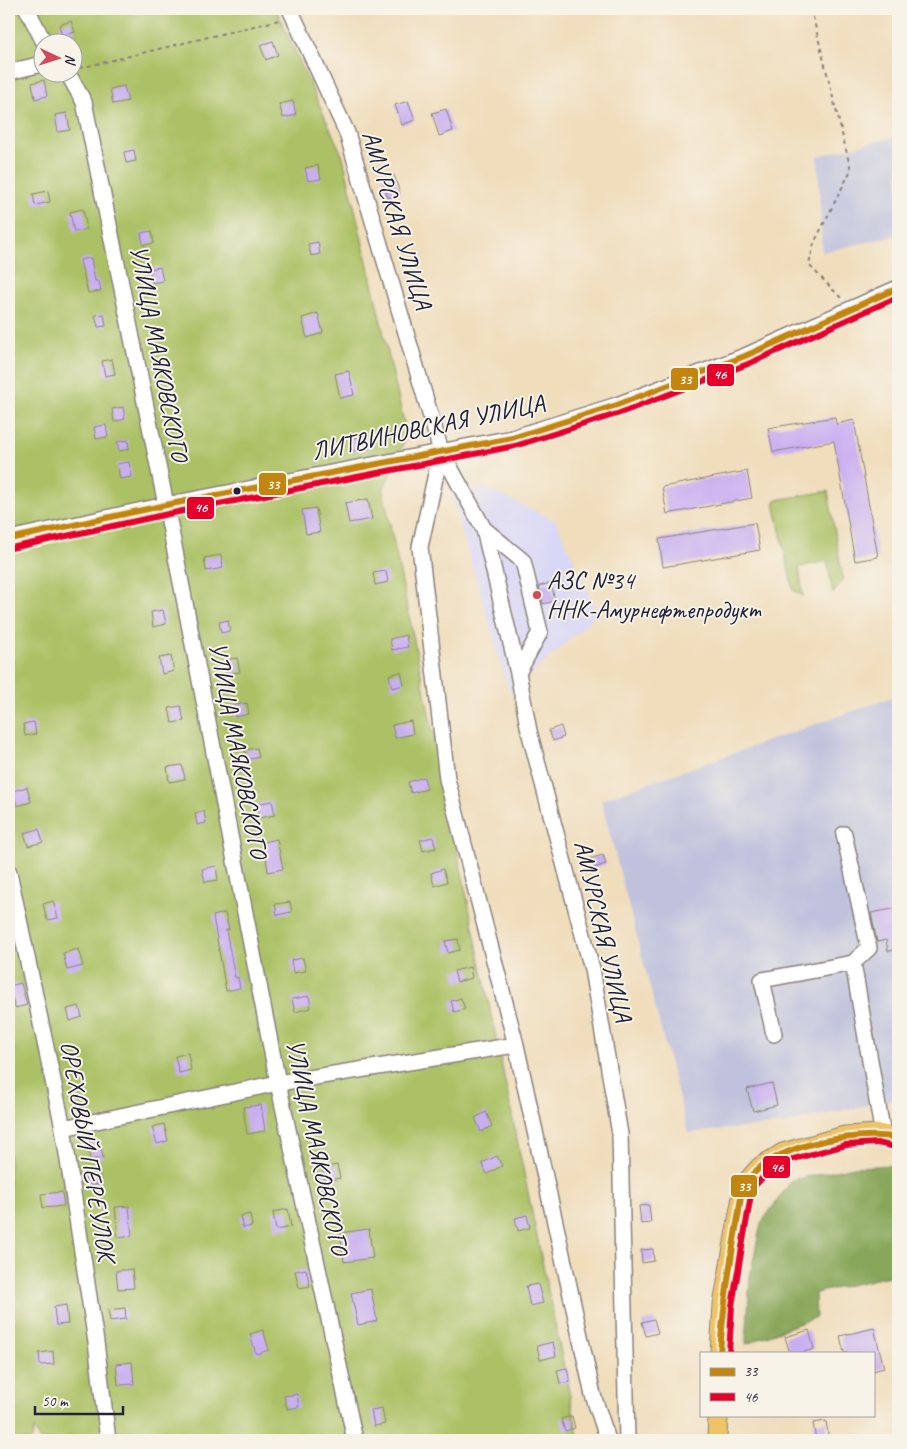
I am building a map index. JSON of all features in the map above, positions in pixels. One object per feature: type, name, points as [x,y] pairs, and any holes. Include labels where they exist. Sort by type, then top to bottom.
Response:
[{"type":"main road","points":[[720,1352],[722,1305],[744,1185],[760,1167],[783,1152],[845,1136],[891,1137]]},
{"type":"main road","points":[[717,1440],[718,1416]]},
{"type":"street","points":[[27,9],[39,32]]},
{"type":"street","name":"АМУРСКАЯ УЛИЦА","points":[[292,13],[347,133],[441,451],[484,529],[518,673],[529,731],[592,969],[620,1134],[627,1440]]},
{"type":"street","points":[[9,72],[32,66]]},
{"type":"street","name":"УЛИЦА МАЯКОВСКОГО","points":[[73,82],[84,102],[166,505],[278,1083],[355,1440]]},
{"type":"street","name":"ЛИТВИНОВСКАЯ УЛИЦА","points":[[9,539],[166,505],[512,438],[617,405],[745,356],[898,288]]},
{"type":"street","name":"АМУРСКАЯ УЛИЦА","points":[[441,451],[420,547],[447,779],[516,1045],[593,1395],[608,1440]]},
{"type":"street","points":[[484,529],[523,561],[540,632],[518,673]]},
{"type":"street","points":[[774,1034],[762,980],[852,962],[869,948],[844,834]]},
{"type":"street","name":"ОРЕХОВЫЙ ПЕРЕУЛОК","points":[[9,872],[63,1128],[96,1342],[108,1440]]},
{"type":"street","points":[[852,962],[891,1137]]},
{"type":"street","points":[[63,1128],[278,1083],[516,1045]]},
{"type":"path","points":[[811,9],[851,170],[814,244],[809,265],[852,310]]},
{"type":"path","points":[[82,67],[292,13]]},
{"type":"shaded area","points":[[898,136],[898,235],[822,252],[818,156]]},
{"type":"shaded area","points":[[484,487],[556,521],[598,613],[510,694],[452,498]]},
{"type":"shaded area","points":[[898,695],[898,1098],[784,1124],[688,1133],[601,800]]},
{"type":"green space","points":[[9,9],[276,9],[343,157],[407,435],[383,490],[579,1440],[39,1440],[34,1428],[32,1440],[9,1440]]},
{"type":"green space","points":[[828,491],[843,580],[833,594],[827,561],[799,567],[803,596],[793,590],[774,503],[776,500]]},
{"type":"green space","points":[[898,1165],[898,1274],[815,1293],[816,1317],[746,1344],[750,1276],[761,1223],[792,1180],[854,1167]]},
{"type":"building","points":[[71,21],[75,32],[61,32],[59,25]]},
{"type":"building","points":[[273,41],[278,55],[266,60],[260,45]]},
{"type":"building","points":[[44,82],[47,96],[35,99],[32,83]]},
{"type":"building","points":[[124,86],[128,101],[113,104],[110,89]]},
{"type":"building","points":[[293,101],[296,115],[283,118],[279,104]]},
{"type":"building","points":[[408,101],[415,120],[402,125],[395,105]]},
{"type":"building","points":[[446,109],[453,131],[439,136],[432,113]]},
{"type":"building","points":[[67,113],[70,130],[58,132],[55,115]]},
{"type":"building","points":[[134,150],[136,161],[126,163],[124,152]]},
{"type":"building","points":[[318,165],[321,179],[308,181],[305,168]]},
{"type":"building","points":[[394,175],[400,194],[388,198],[383,179]]},
{"type":"building","points":[[48,191],[50,202],[35,205],[33,194]]},
{"type":"building","points":[[83,209],[87,229],[74,232],[70,212]]},
{"type":"building","points":[[152,231],[154,243],[143,245],[141,233]]},
{"type":"building","points":[[318,242],[320,254],[311,256],[308,244]]},
{"type":"building","points":[[91,258],[95,281],[99,281],[101,291],[88,293],[80,260]]},
{"type":"building","points":[[160,267],[163,281],[152,283],[149,269]]},
{"type":"building","points":[[318,313],[323,333],[307,338],[302,318]]},
{"type":"building","points":[[104,314],[106,326],[98,327],[95,315]]},
{"type":"building","points":[[112,359],[115,374],[105,376],[102,361]]},
{"type":"building","points":[[349,371],[354,395],[340,398],[335,374]]},
{"type":"building","points":[[123,407],[125,419],[114,422],[112,409]]},
{"type":"building","points":[[835,417],[836,424],[854,420],[878,557],[855,561],[834,441],[773,452],[768,428]]},
{"type":"building","points":[[106,425],[108,437],[96,439],[94,427]]},
{"type":"building","points":[[367,436],[369,449],[352,451],[350,438]]},
{"type":"building","points":[[128,440],[129,449],[119,451],[117,442]]},
{"type":"building","points":[[129,462],[132,477],[120,479],[117,464]]},
{"type":"building","points":[[747,471],[752,498],[667,514],[662,487]]},
{"type":"building","points":[[368,499],[372,519],[349,523],[345,503]]},
{"type":"building","points":[[316,508],[320,532],[306,534],[302,510]]},
{"type":"building","points":[[755,523],[760,550],[663,567],[659,539]]},
{"type":"building","points":[[221,555],[223,568],[206,571],[204,558]]},
{"type":"building","points":[[386,571],[388,582],[375,585],[373,573]]},
{"type":"building","points":[[551,583],[555,601],[543,604],[539,586]]},
{"type":"building","points":[[163,610],[166,624],[153,627],[151,612]]},
{"type":"building","points":[[228,620],[230,631],[221,633],[219,622]]},
{"type":"building","points":[[406,635],[408,647],[392,650],[390,639]]},
{"type":"building","points":[[171,656],[174,671],[162,674],[159,658]]},
{"type":"building","points":[[237,658],[240,672],[227,674],[224,660]]},
{"type":"building","points":[[401,672],[404,685],[392,688],[389,675]]},
{"type":"building","points":[[247,703],[249,714],[235,717],[233,705]]},
{"type":"building","points":[[181,706],[184,721],[172,723],[169,708]]},
{"type":"building","points":[[411,721],[413,734],[395,738],[392,725]]},
{"type":"building","points":[[34,722],[36,734],[25,736],[23,724]]},
{"type":"building","points":[[561,726],[564,737],[553,741],[549,730]]},
{"type":"building","points":[[257,748],[259,757],[247,760],[245,750]]},
{"type":"building","points":[[182,765],[185,779],[169,782],[167,767]]},
{"type":"building","points":[[424,777],[427,789],[411,793],[408,782]]},
{"type":"building","points":[[27,787],[31,802],[17,806],[13,791]]},
{"type":"building","points":[[272,801],[275,815],[259,818],[256,804]]},
{"type":"building","points":[[204,811],[206,823],[197,825],[195,813]]},
{"type":"building","points":[[39,829],[43,842],[28,846],[24,833]]},
{"type":"building","points":[[433,837],[436,848],[423,851],[420,840]]},
{"type":"building","points":[[277,839],[283,869],[268,872],[264,842]]},
{"type":"building","points":[[603,855],[606,864],[591,869],[589,859]]},
{"type":"building","points":[[216,866],[218,880],[205,882],[202,869]]},
{"type":"building","points":[[443,869],[447,882],[434,886],[431,873]]},
{"type":"building","points":[[53,901],[58,918],[47,920],[43,904]]},
{"type":"building","points":[[290,902],[292,912],[277,915],[275,904]]},
{"type":"building","points":[[898,908],[898,950],[888,951],[886,940],[877,942],[871,913]]},
{"type":"building","points":[[225,913],[229,930],[226,930],[235,978],[238,977],[240,988],[226,991],[213,916]]},
{"type":"building","points":[[458,939],[460,950],[448,953],[445,941]]},
{"type":"building","points":[[78,949],[83,966],[67,970],[63,953]]},
{"type":"building","points":[[303,958],[306,971],[293,973],[291,960]]},
{"type":"building","points":[[470,967],[472,978],[457,982],[454,971]]},
{"type":"building","points":[[21,983],[27,1005],[15,1008],[9,986]]},
{"type":"building","points":[[309,996],[311,1008],[295,1012],[292,999]]},
{"type":"building","points":[[461,998],[465,1009],[454,1012],[451,1001]]},
{"type":"building","points":[[79,1006],[82,1017],[70,1021],[67,1009]]},
{"type":"building","points":[[188,1053],[191,1070],[179,1073],[175,1056]]},
{"type":"building","points":[[772,1083],[777,1105],[753,1111],[747,1089]]},
{"type":"building","points":[[261,1105],[265,1131],[247,1134],[243,1107]]},
{"type":"building","points":[[486,1112],[492,1126],[481,1132],[475,1118]]},
{"type":"building","points":[[164,1124],[168,1141],[157,1144],[152,1127]]},
{"type":"building","points":[[100,1140],[103,1158],[90,1160],[88,1142]]},
{"type":"building","points":[[497,1156],[502,1166],[487,1174],[482,1163]]},
{"type":"building","points":[[337,1165],[340,1178],[325,1181],[322,1168]]},
{"type":"building","points":[[99,1170],[101,1184],[86,1185],[84,1171]]},
{"type":"building","points":[[62,1192],[64,1206],[43,1208],[41,1194]]},
{"type":"building","points":[[649,1205],[651,1223],[641,1224],[639,1206]]},
{"type":"building","points":[[129,1206],[132,1236],[118,1238],[115,1207]]},
{"type":"building","points":[[288,1209],[291,1227],[276,1230],[273,1212]]},
{"type":"building","points":[[250,1214],[252,1226],[243,1228],[240,1216]]},
{"type":"building","points":[[527,1215],[530,1228],[518,1231],[515,1218]]},
{"type":"building","points":[[369,1229],[373,1258],[344,1262],[340,1233]]},
{"type":"building","points":[[653,1249],[654,1261],[642,1263],[641,1250]]},
{"type":"building","points":[[132,1269],[134,1288],[118,1289],[116,1271]]},
{"type":"building","points":[[306,1269],[310,1286],[299,1288],[295,1271]]},
{"type":"building","points":[[538,1284],[543,1303],[530,1306],[526,1286]]},
{"type":"building","points":[[371,1289],[377,1321],[358,1325],[351,1293]]},
{"type":"building","points":[[66,1305],[68,1324],[56,1325],[54,1307]]},
{"type":"building","points":[[125,1308],[126,1319],[110,1321],[108,1310]]},
{"type":"building","points":[[654,1319],[658,1333],[646,1336],[642,1322]]},
{"type":"building","points":[[874,1328],[884,1368],[874,1371],[874,1352],[844,1352],[840,1336]]},
{"type":"building","points":[[263,1330],[269,1350],[256,1354],[250,1334]]},
{"type":"building","points":[[809,1330],[814,1349],[804,1352],[790,1352],[785,1337]]},
{"type":"building","points":[[553,1342],[556,1356],[540,1360],[537,1346]]},
{"type":"building","points":[[53,1351],[54,1364],[40,1365],[39,1353]]},
{"type":"building","points":[[132,1362],[134,1384],[118,1385],[116,1364]]},
{"type":"building","points":[[567,1368],[570,1382],[560,1384],[557,1370]]},
{"type":"building","points":[[297,1394],[299,1407],[287,1409],[284,1396]]},
{"type":"building","points":[[382,1408],[385,1424],[374,1426],[371,1410]]},
{"type":"building","points":[[572,1416],[575,1428],[565,1431],[561,1419]]},
{"type":"building","points":[[826,1421],[829,1440],[816,1440],[813,1423]]},
{"type":"transit line","name":"33","points":[[9,539],[166,505],[512,438],[617,405],[745,356],[898,288]]},
{"type":"transit line","name":"46","points":[[11,548],[168,514],[515,446],[620,413],[748,364],[898,297]]},
{"type":"transit line","name":"33","points":[[720,1352],[730,1268],[741,1196],[745,1184],[757,1170],[774,1159],[815,1143],[860,1136],[898,1138]]},
{"type":"transit line","name":"46","points":[[729,1352],[732,1306],[752,1189],[766,1174],[786,1161],[846,1145],[877,1143],[896,1147]]},
{"type":"place","name":"АЗС №34 ННК-Амурнефтепродукт","points":[[537,595]]}]
